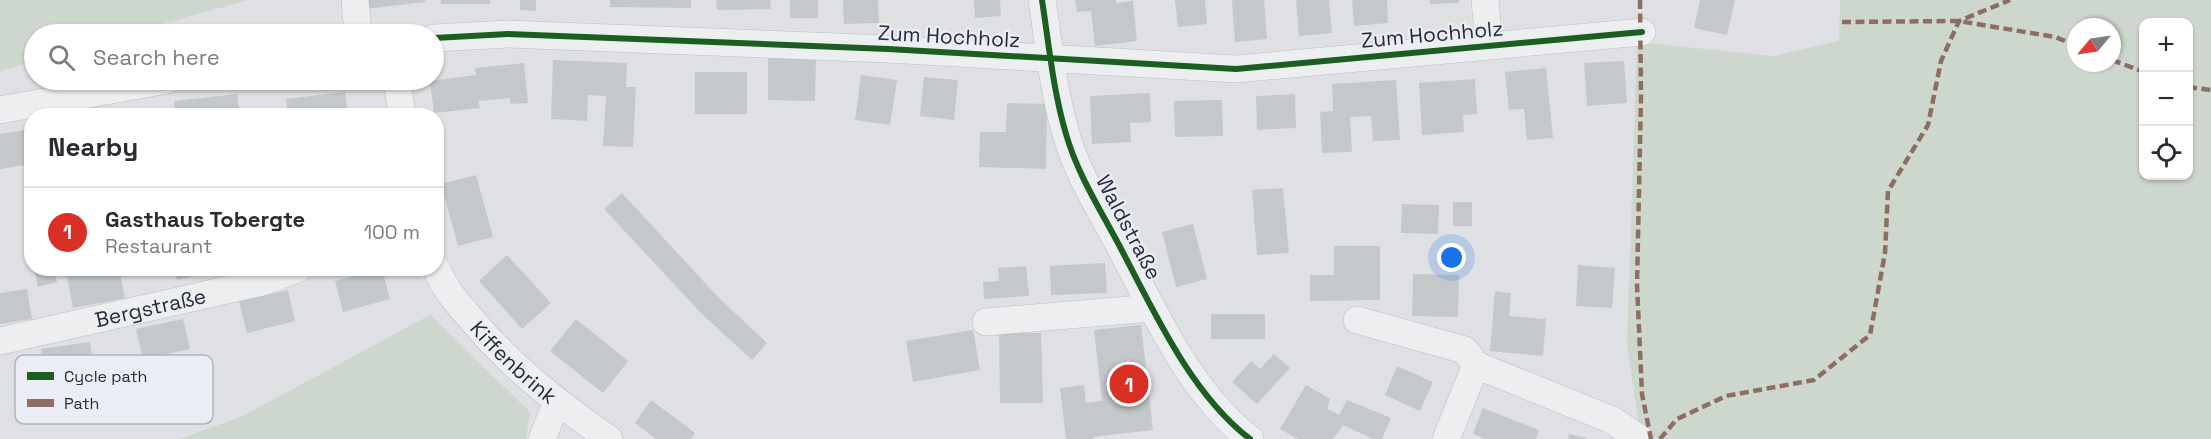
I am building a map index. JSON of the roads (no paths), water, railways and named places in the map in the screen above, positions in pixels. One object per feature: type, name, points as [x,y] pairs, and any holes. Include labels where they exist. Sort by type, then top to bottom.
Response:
[{"type":"street","points":[[355,0],[357,24]]},
{"type":"street","name":"Waldstraße","points":[[1042,0],[1055,90],[1071,148],[1085,180],[1152,308],[1198,386],[1231,424],[1250,439]]},
{"type":"street","points":[[1485,0],[1490,45]]},
{"type":"street","name":"Zum Hochholz","points":[[444,37],[508,34],[888,49],[1236,69],[1642,32]]},
{"type":"street","points":[[0,110],[111,90]]},
{"type":"street","points":[[398,90],[401,108]]},
{"type":"street","name":"Bergstraße","points":[[0,341],[262,282],[278,276]]},
{"type":"street","name":"Kiffenbrink","points":[[439,276],[446,291],[495,347],[557,402],[609,439]]},
{"type":"street","points":[[986,322],[1152,308]]},
{"type":"street","points":[[1357,321],[1465,350],[1476,365],[1612,420],[1640,439]]},
{"type":"street","points":[[1446,439],[1476,365]]},
{"type":"street","points":[[542,439],[557,402]]},
{"type":"place","name":"Gasthaus Tobergte","points":[[1129,384]]}]
